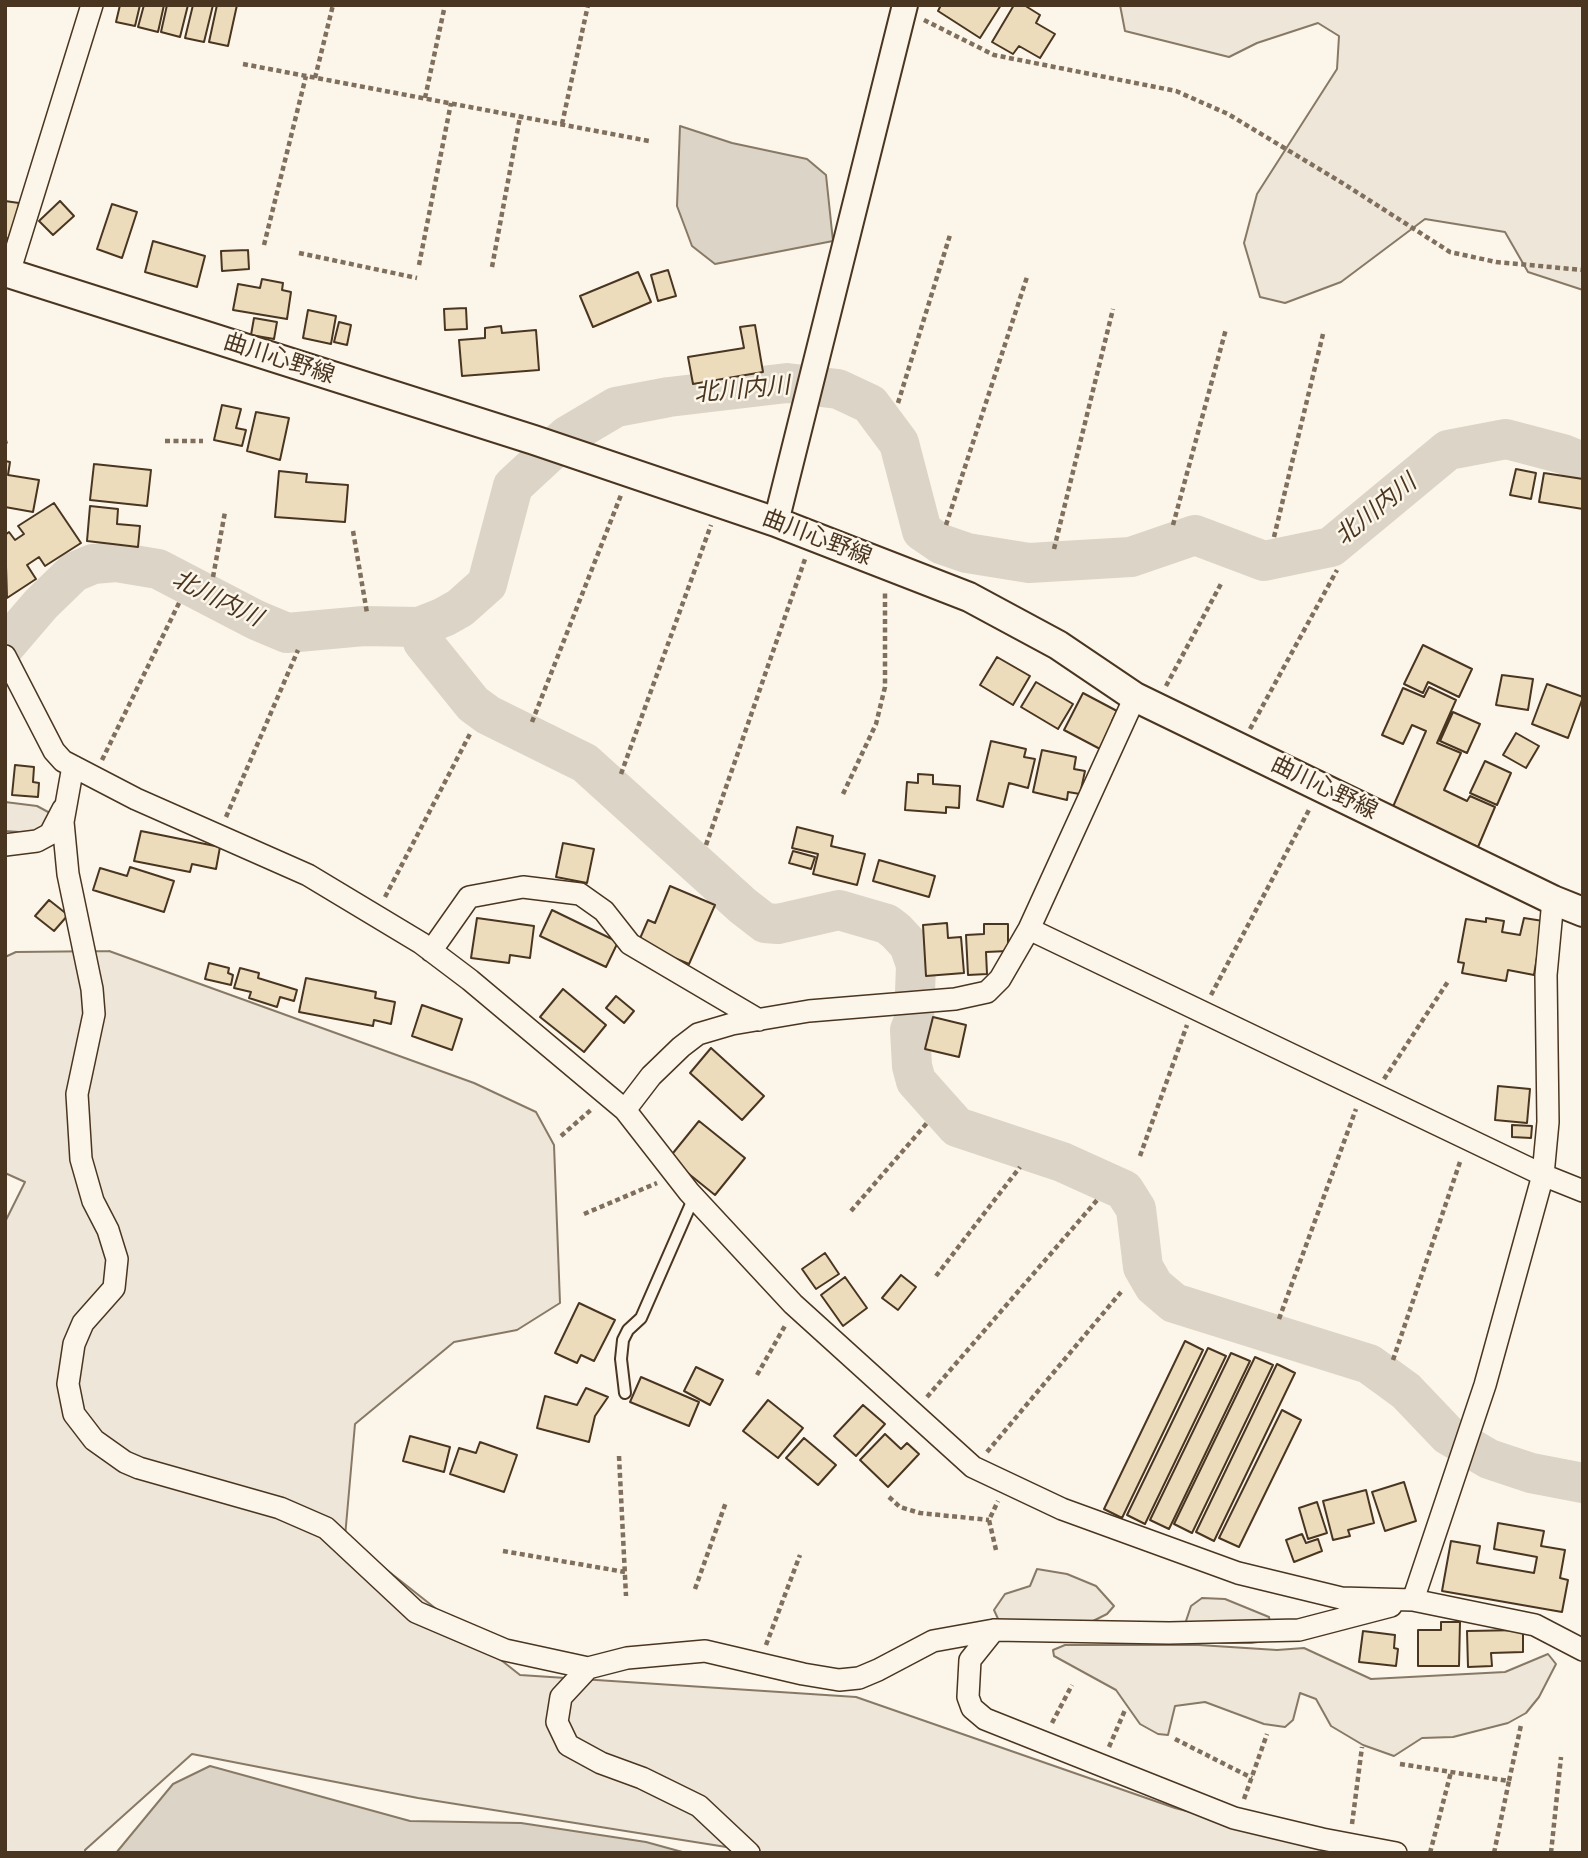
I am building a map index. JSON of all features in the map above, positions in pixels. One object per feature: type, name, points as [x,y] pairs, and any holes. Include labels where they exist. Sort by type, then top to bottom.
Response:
[{"type":"main road","name":"曲川心野線","points":[[7,273],[534,440],[776,522],[969,597],[1058,645],[1135,697],[1553,900],[1583,912]]},
{"type":"street","points":[[7,273],[92,5]]},
{"type":"street","points":[[776,522],[905,8]]},
{"type":"street","points":[[5,656],[54,751],[63,761],[136,799],[308,875],[431,951],[470,980],[625,1110],[694,1197],[793,1304],[973,1467],[1062,1509],[1238,1573],[1341,1598],[1413,1600],[1535,1625],[1583,1650]]},
{"type":"street","points":[[625,1110],[651,1076],[698,1034],[732,1024],[809,1011],[955,999],[987,992],[1000,979],[1029,929],[1135,697]]},
{"type":"street","points":[[73,766],[63,822],[68,874],[92,989],[94,1014],[77,1094],[81,1159],[93,1201],[108,1230],[117,1259],[114,1288],[83,1323],[74,1344],[68,1384],[74,1414],[94,1440],[125,1462],[280,1508],[326,1528],[416,1612],[505,1650],[588,1668],[627,1658],[705,1651],[838,1680],[859,1678],[933,1641],[994,1630],[1169,1633],[1299,1630],[1413,1600]]},
{"type":"street","points":[[5,845],[37,841],[50,834],[65,804]]},
{"type":"street","points":[[431,951],[469,897],[523,887],[580,894],[604,911],[630,944],[759,1020]]},
{"type":"street","points":[[1413,1600],[1485,1385],[1543,1175],[1548,1122],[1546,975],[1553,900]]},
{"type":"street","points":[[1029,929],[1543,1175],[1583,1191]]},
{"type":"street","points":[[994,1630],[970,1660],[968,1697],[972,1707],[985,1719],[1234,1818],[1396,1853]]},
{"type":"street","points":[[588,1668],[561,1697],[557,1722],[568,1745],[601,1763],[642,1778],[699,1806],[750,1853]]},
{"type":"lane","points":[[625,1393],[622,1340],[641,1318],[694,1197]]},
{"type":"path","points":[[315,78],[333,5]]},
{"type":"path","points":[[425,98],[446,5]]},
{"type":"path","points":[[562,124],[588,5]]},
{"type":"path","points":[[905,8],[994,55],[1176,91],[1218,110],[1344,184],[1450,252],[1496,262],[1583,270]]},
{"type":"path","points":[[243,64],[649,141]]},
{"type":"path","points":[[264,245],[306,76]]},
{"type":"path","points":[[419,265],[450,103]]},
{"type":"path","points":[[492,267],[520,116]]},
{"type":"path","points":[[898,403],[950,235]]},
{"type":"path","points":[[299,253],[417,278]]},
{"type":"path","points":[[946,525],[1027,277]]},
{"type":"path","points":[[1054,549],[1113,309]]},
{"type":"path","points":[[1173,525],[1226,329]]},
{"type":"path","points":[[1274,537],[1323,334]]},
{"type":"path","points":[[165,441],[203,441]]},
{"type":"path","points":[[532,722],[623,490]]},
{"type":"path","points":[[214,577],[225,512]]},
{"type":"path","points":[[621,774],[712,522]]},
{"type":"path","points":[[353,531],[367,613]]},
{"type":"path","points":[[706,845],[807,554]]},
{"type":"path","points":[[1250,729],[1337,570]]},
{"type":"path","points":[[1165,688],[1222,582]]},
{"type":"path","points":[[844,794],[876,724],[885,687],[885,587]]},
{"type":"path","points":[[100,764],[180,601]]},
{"type":"path","points":[[224,821],[299,650]]},
{"type":"path","points":[[384,898],[471,732]]},
{"type":"path","points":[[1209,999],[1310,807]]},
{"type":"path","points":[[1381,1083],[1449,980]]},
{"type":"path","points":[[1140,1156],[1188,1022]]},
{"type":"path","points":[[561,1136],[599,1103]]},
{"type":"path","points":[[1279,1319],[1358,1105]]},
{"type":"path","points":[[851,1211],[927,1124]]},
{"type":"path","points":[[1393,1360],[1463,1154]]},
{"type":"path","points":[[936,1276],[1020,1167]]},
{"type":"path","points":[[584,1214],[665,1180]]},
{"type":"path","points":[[921,1404],[1098,1199]]},
{"type":"path","points":[[980,1460],[1121,1292]]},
{"type":"path","points":[[757,1374],[790,1317]]},
{"type":"path","points":[[619,1456],[626,1596]]},
{"type":"path","points":[[890,1497],[900,1507],[920,1513],[989,1520]]},
{"type":"path","points":[[996,1550],[989,1520],[1000,1498]]},
{"type":"path","points":[[695,1589],[726,1502]]},
{"type":"path","points":[[503,1551],[625,1572]]},
{"type":"path","points":[[766,1646],[800,1555]]},
{"type":"path","points":[[1048,1730],[1072,1685]]},
{"type":"path","points":[[1105,1757],[1125,1710]]},
{"type":"path","points":[[1494,1853],[1521,1725]]},
{"type":"path","points":[[1244,1801],[1267,1734]]},
{"type":"path","points":[[1175,1739],[1252,1778]]},
{"type":"path","points":[[1351,1833],[1362,1747]]},
{"type":"path","points":[[1551,1853],[1561,1757]]},
{"type":"path","points":[[1400,1764],[1508,1782]]},
{"type":"path","points":[[1430,1853],[1451,1772]]},
{"type":"shaded area","points":[[1120,5],[1583,5],[1583,290],[1528,272],[1505,232],[1425,219],[1341,282],[1285,303],[1260,297],[1244,243],[1257,194],[1337,69],[1339,36],[1318,23],[1257,43],[1229,57],[1125,31]]},
{"type":"shaded area","points":[[680,126],[732,143],[807,159],[826,175],[833,241],[715,264],[692,246],[677,206]]},
{"type":"shaded area","points":[[5,802],[37,806],[50,813],[46,829],[33,833],[5,831]]},
{"type":"shaded area","points":[[109,951],[474,1083],[536,1112],[554,1145],[560,1303],[517,1330],[454,1342],[355,1424],[345,1537],[520,1675],[856,1697],[1175,1808],[1348,1853],[764,1853],[418,1798],[192,1754],[85,1850],[85,1853],[5,1853],[5,1222],[25,1182],[5,1173],[5,957],[16,952]]},
{"type":"shaded area","points":[[1037,1569],[1067,1574],[1096,1586],[1114,1606],[1107,1614],[1091,1622],[999,1621],[994,1610],[1005,1594],[1030,1586]]},
{"type":"shaded area","points":[[1202,1598],[1225,1599],[1269,1617],[1273,1640],[1222,1643],[1197,1638],[1186,1621],[1191,1606]]},
{"type":"shaded area","points":[[1065,1645],[1199,1645],[1277,1650],[1304,1648],[1371,1679],[1505,1672],[1548,1654],[1556,1664],[1539,1697],[1526,1713],[1508,1723],[1453,1737],[1422,1738],[1394,1756],[1363,1745],[1331,1726],[1316,1699],[1300,1693],[1293,1720],[1285,1727],[1264,1724],[1205,1702],[1175,1706],[1168,1735],[1158,1734],[1140,1724],[1116,1690],[1054,1656],[1053,1650]]},
{"type":"shaded area","points":[[210,1766],[410,1821],[521,1823],[646,1842],[686,1853],[116,1853],[173,1784]]},
{"type":"building","points":[[120,5],[140,5],[135,26],[116,22]]},
{"type":"building","points":[[144,5],[164,5],[158,32],[138,27]]},
{"type":"building","points":[[167,5],[188,5],[180,37],[161,32]]},
{"type":"building","points":[[193,5],[213,5],[204,42],[185,38]]},
{"type":"building","points":[[217,5],[237,5],[228,46],[209,42]]},
{"type":"building","points":[[941,5],[1001,5],[980,38],[938,11]]},
{"type":"building","points":[[1014,5],[1024,5],[1040,15],[1036,23],[1055,34],[1040,58],[1019,46],[1013,54],[992,42]]},
{"type":"building","points":[[5,201],[19,203],[13,239],[5,238]]},
{"type":"building","points":[[60,201],[74,216],[53,235],[39,221]]},
{"type":"building","points":[[112,204],[137,212],[122,258],[97,249]]},
{"type":"building","points":[[153,241],[205,256],[197,287],[145,272]]},
{"type":"building","points":[[248,250],[249,269],[222,271],[221,251]]},
{"type":"building","points":[[668,270],[676,296],[658,301],[651,275]]},
{"type":"building","points":[[638,272],[651,302],[593,327],[580,296]]},
{"type":"building","points":[[262,279],[283,283],[282,290],[291,292],[287,319],[233,310],[238,284],[260,288]]},
{"type":"building","points":[[466,308],[467,329],[445,330],[444,309]]},
{"type":"building","points":[[308,310],[336,316],[331,344],[303,338]]},
{"type":"building","points":[[254,318],[277,322],[274,339],[251,335]]},
{"type":"building","points":[[339,322],[351,325],[347,345],[334,342]]},
{"type":"building","points":[[755,325],[763,372],[693,384],[688,357],[744,348],[740,327]]},
{"type":"building","points":[[501,326],[502,333],[536,330],[539,370],[462,376],[459,340],[485,338],[485,328]]},
{"type":"building","points":[[222,405],[241,409],[236,428],[246,430],[242,446],[214,440]]},
{"type":"building","points":[[256,412],[289,418],[280,460],[247,451]]},
{"type":"building","points":[[5,461],[10,462],[8,475],[39,480],[33,512],[5,507]]},
{"type":"building","points":[[94,464],[151,470],[147,506],[90,500]]},
{"type":"building","points":[[1516,469],[1536,473],[1531,499],[1510,495]]},
{"type":"building","points":[[279,471],[307,474],[306,482],[348,485],[345,522],[275,517]]},
{"type":"building","points":[[1544,473],[1583,479],[1583,509],[1539,502]]},
{"type":"building","points":[[54,503],[81,543],[45,566],[39,557],[27,565],[36,579],[7,598],[5,535],[9,532],[15,540],[24,534],[18,526]]},
{"type":"building","points":[[90,506],[118,509],[117,524],[140,526],[138,547],[87,541]]},
{"type":"building","points":[[1423,645],[1472,669],[1459,697],[1428,682],[1423,693],[1404,684]]},
{"type":"building","points":[[997,657],[1030,676],[1013,705],[980,685]]},
{"type":"building","points":[[1502,675],[1533,679],[1528,710],[1496,705]]},
{"type":"building","points":[[1036,682],[1073,704],[1058,729],[1021,707]]},
{"type":"building","points":[[1547,684],[1583,697],[1568,738],[1532,724]]},
{"type":"building","points":[[1429,687],[1456,700],[1437,743],[1461,753],[1444,790],[1467,801],[1470,796],[1495,807],[1478,847],[1392,809],[1426,731],[1412,725],[1403,744],[1382,735],[1403,688],[1424,697]]},
{"type":"building","points":[[1083,693],[1117,711],[1112,721],[1117,724],[1102,750],[1064,730]]},
{"type":"building","points":[[1453,712],[1480,724],[1467,753],[1440,741]]},
{"type":"building","points":[[1516,733],[1539,746],[1526,768],[1503,755]]},
{"type":"building","points":[[991,741],[1026,749],[1024,757],[1035,759],[1028,788],[1009,783],[1003,807],[977,800]]},
{"type":"building","points":[[1042,750],[1076,757],[1074,769],[1085,771],[1080,794],[1068,792],[1067,800],[1033,792]]},
{"type":"building","points":[[1485,761],[1511,773],[1497,805],[1470,793]]},
{"type":"building","points":[[15,765],[34,767],[33,782],[39,783],[38,797],[12,795]]},
{"type":"building","points":[[918,774],[933,775],[933,784],[960,786],[959,808],[946,807],[946,813],[905,810],[907,782],[918,783]]},
{"type":"building","points":[[797,827],[833,836],[831,846],[865,854],[857,885],[813,874],[818,854],[792,848]]},
{"type":"building","points":[[141,831],[220,847],[216,869],[192,864],[190,872],[134,861]]},
{"type":"building","points":[[563,843],[594,849],[587,883],[556,877]]},
{"type":"building","points":[[793,851],[815,857],[811,869],[789,863]]},
{"type":"building","points":[[879,860],[935,876],[929,897],[873,881]]},
{"type":"building","points":[[130,867],[174,881],[164,912],[93,890],[100,868],[127,876]]},
{"type":"building","points":[[670,886],[715,905],[689,964],[638,943],[648,920],[655,923]]},
{"type":"building","points":[[49,900],[68,915],[54,931],[35,916]]},
{"type":"building","points":[[552,910],[618,942],[606,967],[540,936]]},
{"type":"building","points":[[477,918],[534,926],[530,958],[510,955],[509,963],[471,958]]},
{"type":"building","points":[[1486,918],[1504,921],[1502,932],[1520,935],[1524,918],[1543,921],[1534,975],[1508,970],[1506,981],[1462,973],[1464,963],[1458,962],[1466,919],[1486,922]]},
{"type":"building","points":[[947,923],[948,938],[961,937],[964,973],[926,976],[923,925]]},
{"type":"building","points":[[984,924],[1008,924],[1008,951],[986,952],[987,974],[968,975],[966,935],[984,934]]},
{"type":"building","points":[[209,963],[229,968],[228,973],[233,975],[231,985],[205,979]]},
{"type":"building","points":[[240,968],[259,973],[258,978],[297,990],[294,1001],[280,997],[277,1007],[249,998],[251,992],[234,988]]},
{"type":"building","points":[[306,978],[376,992],[375,998],[395,1002],[391,1024],[374,1020],[373,1026],[299,1012]]},
{"type":"building","points":[[563,989],[606,1025],[584,1052],[540,1017]]},
{"type":"building","points":[[616,996],[634,1011],[624,1023],[606,1008]]},
{"type":"building","points":[[422,1005],[462,1019],[452,1050],[412,1036]]},
{"type":"building","points":[[933,1017],[966,1025],[959,1057],[925,1049]]},
{"type":"building","points":[[711,1048],[764,1096],[742,1120],[690,1073]]},
{"type":"building","points":[[1498,1086],[1530,1089],[1527,1123],[1495,1120]]},
{"type":"building","points":[[699,1121],[745,1158],[715,1195],[669,1158]]},
{"type":"building","points":[[1512,1125],[1532,1126],[1531,1138],[1512,1137]]},
{"type":"building","points":[[825,1253],[839,1274],[816,1289],[802,1269]]},
{"type":"building","points":[[901,1275],[916,1287],[898,1310],[882,1298]]},
{"type":"building","points":[[845,1277],[867,1308],[843,1326],[821,1295]]},
{"type":"building","points":[[579,1303],[615,1320],[594,1361],[581,1355],[577,1363],[555,1353]]},
{"type":"building","points":[[1185,1341],[1203,1350],[1122,1518],[1104,1509]]},
{"type":"building","points":[[1208,1348],[1226,1356],[1145,1524],[1127,1515]]},
{"type":"building","points":[[1231,1353],[1250,1361],[1169,1529],[1150,1520]]},
{"type":"building","points":[[1255,1357],[1273,1365],[1192,1533],[1174,1524]]},
{"type":"building","points":[[1277,1364],[1295,1373],[1214,1541],[1196,1532]]},
{"type":"building","points":[[696,1367],[723,1380],[710,1405],[684,1391]]},
{"type":"building","points":[[641,1377],[699,1402],[689,1426],[630,1402]]},
{"type":"building","points":[[586,1388],[608,1397],[595,1416],[589,1442],[537,1428],[545,1396],[577,1405]]},
{"type":"building","points":[[768,1400],[803,1428],[778,1458],[743,1431]]},
{"type":"building","points":[[863,1405],[885,1424],[856,1456],[834,1436]]},
{"type":"building","points":[[1282,1410],[1301,1420],[1239,1547],[1219,1538]]},
{"type":"building","points":[[885,1434],[901,1449],[907,1443],[919,1454],[888,1487],[860,1460]]},
{"type":"building","points":[[410,1436],[450,1447],[444,1472],[403,1461]]},
{"type":"building","points":[[804,1438],[836,1465],[818,1485],[786,1458]]},
{"type":"building","points":[[480,1442],[517,1455],[504,1492],[450,1474],[459,1448],[476,1453]]},
{"type":"building","points":[[1404,1482],[1416,1521],[1385,1531],[1372,1492]]},
{"type":"building","points":[[1366,1490],[1374,1523],[1348,1530],[1350,1536],[1333,1540],[1323,1501]]},
{"type":"building","points":[[1317,1502],[1327,1533],[1308,1539],[1299,1508]]},
{"type":"building","points":[[1498,1523],[1544,1531],[1541,1546],[1565,1550],[1560,1578],[1568,1580],[1562,1612],[1442,1591],[1451,1541],[1480,1546],[1477,1563],[1534,1573],[1537,1557],[1494,1549]]},
{"type":"building","points":[[1302,1534],[1306,1543],[1318,1539],[1322,1551],[1294,1562],[1286,1540]]},
{"type":"building","points":[[1441,1622],[1460,1622],[1459,1666],[1418,1666],[1418,1630],[1441,1630]]},
{"type":"building","points":[[1523,1630],[1523,1652],[1491,1653],[1492,1666],[1468,1667],[1467,1631]]},
{"type":"building","points":[[1363,1631],[1395,1635],[1394,1648],[1398,1649],[1396,1666],[1359,1662]]},
{"type":"waterway","name":"北川内川","points":[[5,646],[41,604],[74,572],[93,564],[116,562],[158,569],[256,620],[287,633],[364,626],[419,627],[460,608],[487,584],[513,486],[567,436],[616,407],[669,397],[787,383],[838,389],[870,404],[899,443],[922,531],[941,544],[967,553],[1029,563],[1131,557],[1195,535],[1264,561],[1331,547],[1448,450],[1506,439],[1583,462]]},
{"type":"waterway","points":[[419,627],[423,642],[473,704],[488,715],[585,763],[765,923],[778,924],[839,910],[887,924],[896,931],[909,945],[916,965],[914,1020],[910,1030],[912,1066],[916,1081],[957,1127],[1062,1162],[1124,1190],[1136,1209],[1143,1267],[1154,1286],[1174,1303],[1369,1364],[1406,1391],[1448,1435],[1489,1459],[1531,1473],[1583,1483]]}]
